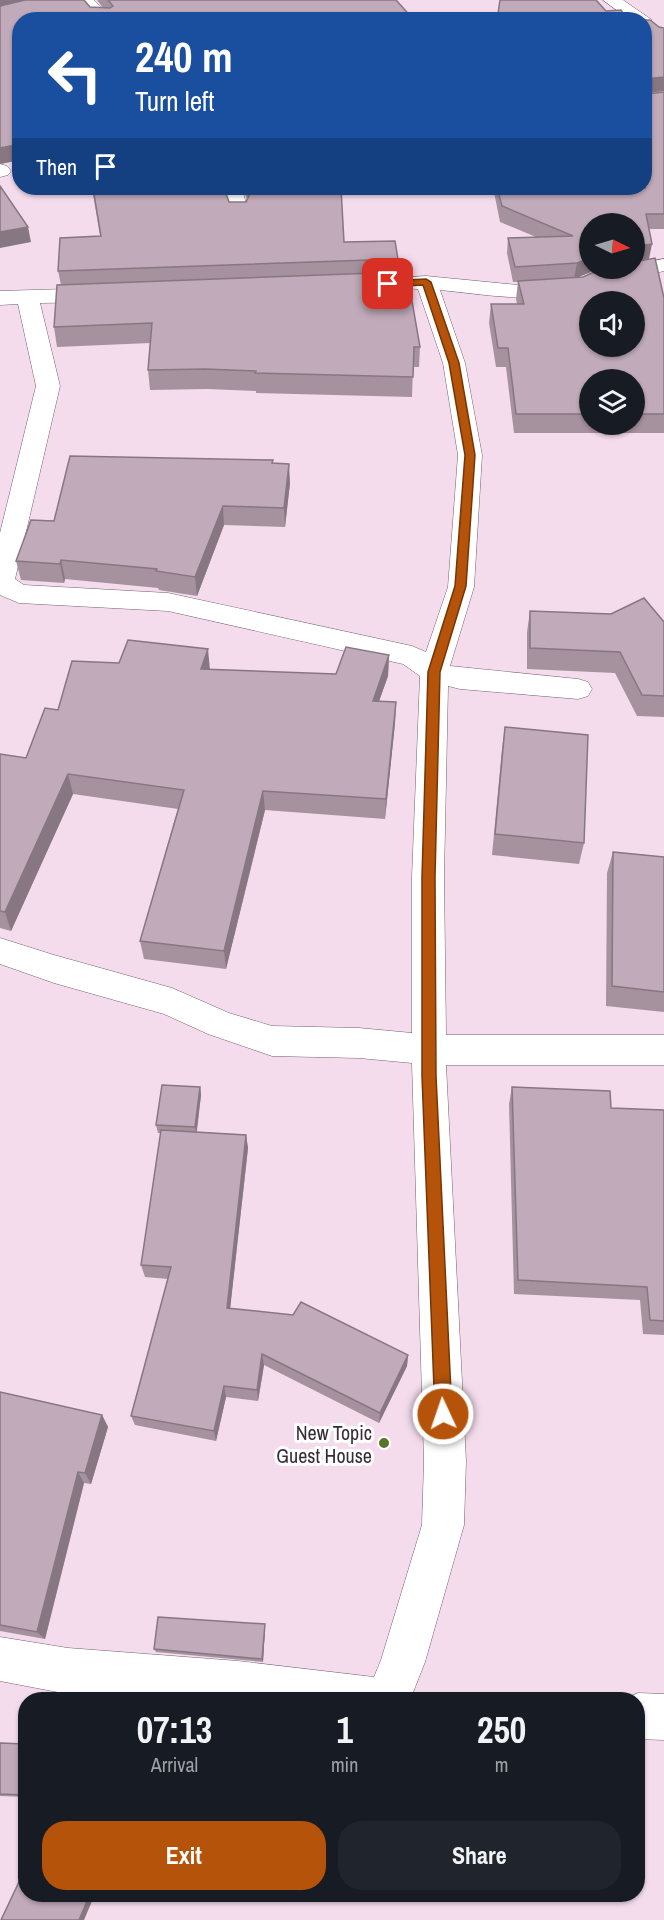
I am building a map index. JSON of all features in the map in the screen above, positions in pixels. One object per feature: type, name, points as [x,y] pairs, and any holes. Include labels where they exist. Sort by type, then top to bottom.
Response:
[{"type":"street","points":[[85,0],[96,12]]},
{"type":"street","points":[[611,0],[630,12]]},
{"type":"street","points":[[234,195],[238,212]]},
{"type":"street","points":[[383,284],[426,282],[518,291],[586,283],[664,265]]},
{"type":"street","points":[[390,1692],[403,1662],[443,1525],[445,1461],[429,1050],[429,877],[434,672],[460,586],[470,455],[454,363],[426,282]]},
{"type":"street","points":[[0,298],[121,294]]},
{"type":"street","points":[[28,298],[48,386],[2,579],[7,588],[19,594],[168,602],[412,656],[434,672],[460,680],[578,689]]},
{"type":"street","points":[[0,951],[54,969],[90,977],[172,1002],[230,1027],[272,1041],[359,1043],[429,1050],[664,1050]]},
{"type":"street","points":[[0,1659],[68,1671],[238,1684],[306,1692]]},
{"type":"street","points":[[645,1716],[664,1717]]},
{"type":"building","points":[[25,0],[84,0],[90,7],[110,8],[113,6],[108,0],[396,0],[407,12],[12,12],[12,146],[0,148],[0,6]]},
{"type":"building","points":[[500,0],[596,0],[606,11],[621,10],[622,12],[498,12]]},
{"type":"building","points":[[652,22],[664,28],[664,77],[652,78]]},
{"type":"building","points":[[664,92],[664,214],[646,214],[652,244],[645,245],[645,213],[579,213],[579,262],[515,267],[508,238],[573,236],[502,206],[499,195],[652,195],[652,93]]},
{"type":"building","points":[[0,186],[28,227],[0,232]]},
{"type":"building","points":[[94,195],[226,195],[229,202],[246,202],[249,195],[341,195],[344,242],[395,241],[398,259],[58,271],[60,238],[101,236]]},
{"type":"building","points":[[655,258],[664,298],[664,414],[645,414],[645,369],[579,369],[579,414],[516,414],[508,348],[498,348],[491,304],[524,304],[518,281],[579,277],[645,279],[645,260]]},
{"type":"building","points":[[401,272],[401,278],[408,278],[420,347],[414,347],[413,377],[255,373],[256,371],[205,369],[148,370],[152,323],[54,327],[57,285]]},
{"type":"building","points":[[70,456],[273,460],[272,463],[289,464],[284,508],[223,506],[195,577],[156,571],[157,569],[61,560],[60,564],[16,561],[31,520],[54,521]]},
{"type":"building","points":[[644,598],[664,622],[664,696],[642,695],[620,652],[530,648],[530,611],[611,614]]},
{"type":"building","points":[[128,640],[208,649],[201,669],[336,674],[346,647],[389,655],[373,701],[396,702],[386,799],[263,791],[224,951],[140,941],[184,790],[68,774],[5,912],[0,911],[0,754],[26,758],[45,708],[58,710],[72,661],[119,663]]},
{"type":"building","points":[[505,727],[588,735],[584,843],[495,834]]},
{"type":"building","points":[[613,852],[664,857],[664,992],[612,986]]},
{"type":"building","points":[[162,1085],[200,1087],[195,1127],[156,1125]]},
{"type":"building","points":[[512,1087],[610,1091],[611,1108],[664,1110],[664,1321],[650,1320],[647,1287],[518,1280]]},
{"type":"building","points":[[161,1130],[246,1135],[227,1308],[293,1315],[301,1302],[408,1355],[380,1413],[262,1354],[257,1390],[224,1386],[214,1431],[131,1416],[171,1267],[141,1265]]},
{"type":"building","points":[[0,1392],[102,1415],[85,1473],[78,1472],[37,1632],[0,1625]]},
{"type":"building","points":[[158,1617],[265,1624],[262,1659],[154,1649]]},
{"type":"building","points":[[0,1743],[18,1744],[18,1795],[0,1794]]},
{"type":"building","points":[[18,1884],[18,1902],[87,1902],[79,1920],[1,1920]]},
{"type":"place","name":"New Topic Guest House","points":[[384,1443]]},
{"type":"route","points":[[388,284],[426,282],[454,363],[470,455],[460,586],[434,672],[429,877],[429,1076],[443,1414]]}]
